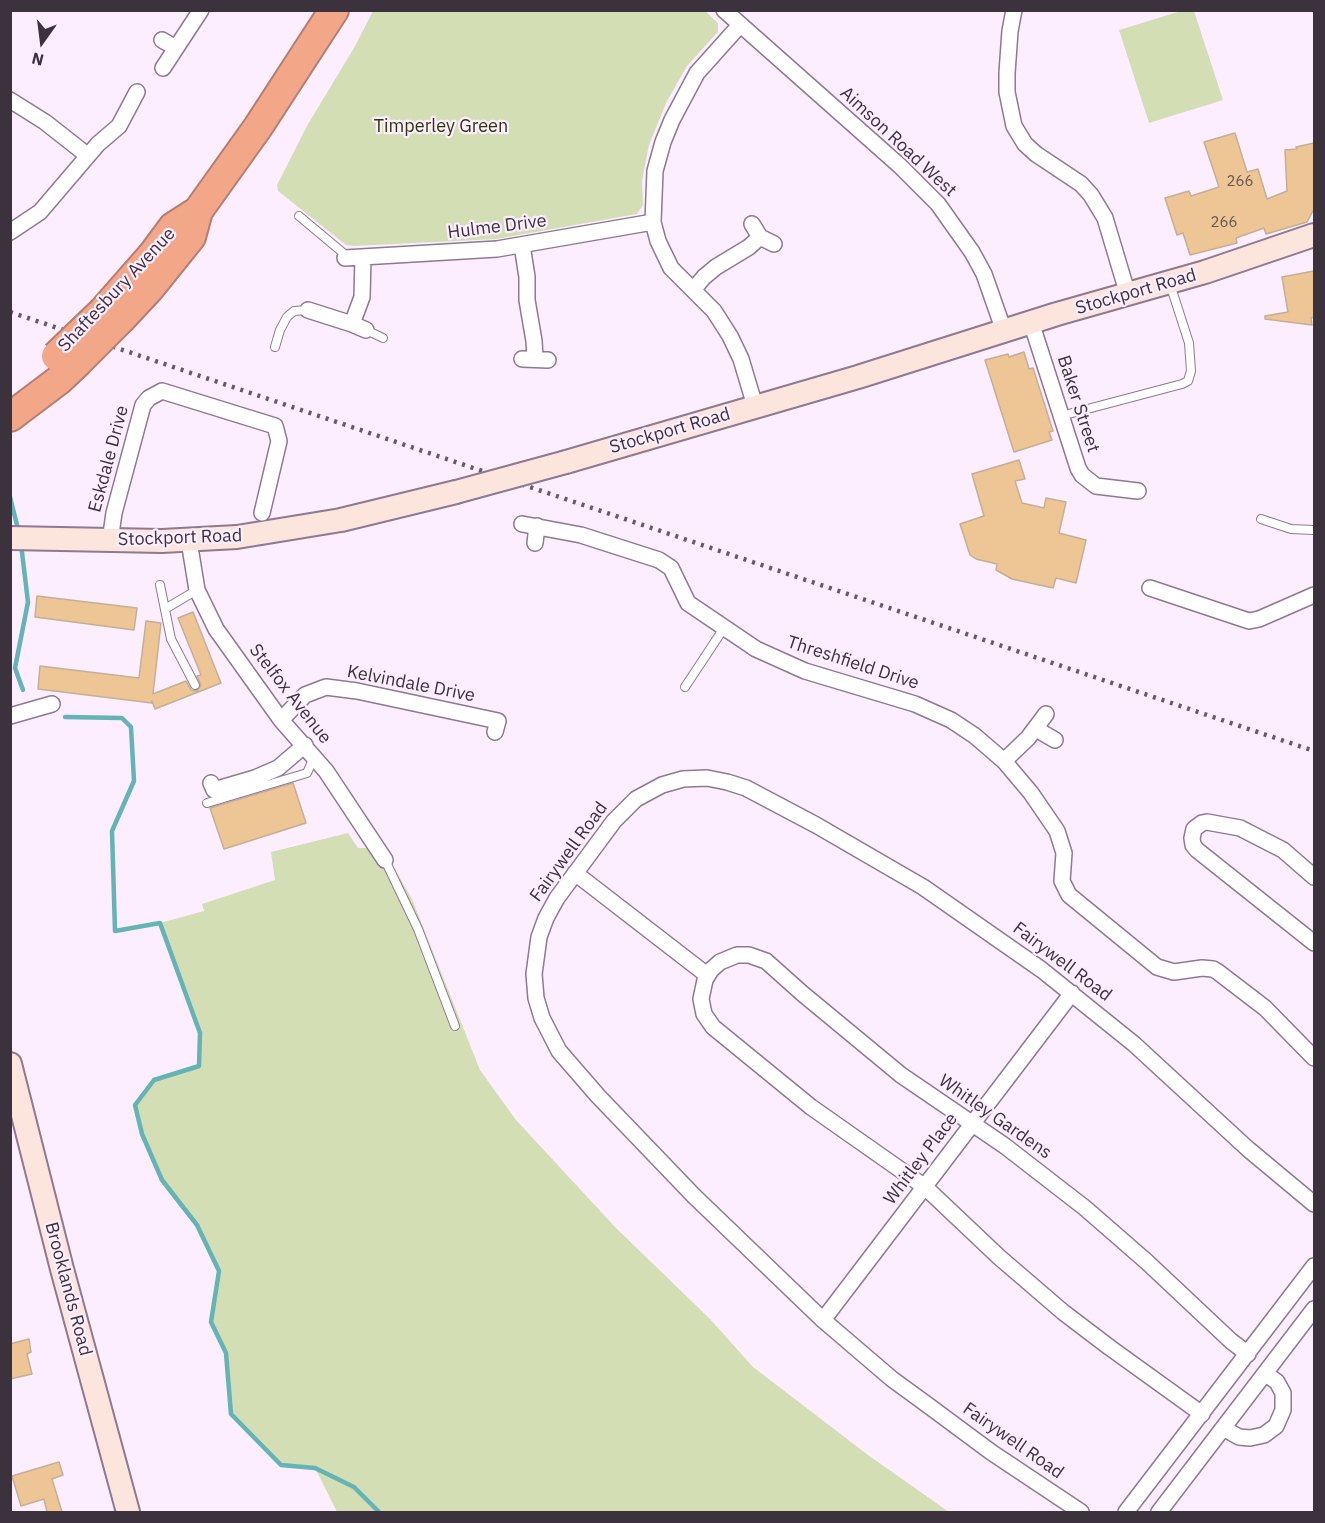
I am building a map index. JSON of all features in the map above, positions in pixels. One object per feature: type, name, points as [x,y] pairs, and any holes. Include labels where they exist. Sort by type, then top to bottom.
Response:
[{"type":"highway","name":"Shaftesbury Avenue","points":[[10,393],[67,359],[112,314],[150,288],[191,237],[198,211],[258,127],[334,10]]},
{"type":"highway","name":"Shaftesbury Avenue","points":[[10,417],[59,380],[67,359]]},
{"type":"main road","name":"Stockport Road","points":[[10,538],[189,541],[237,537],[302,527],[382,511],[566,462],[912,361],[1030,322],[1308,243]]},
{"type":"main road","name":"Brooklands Road","points":[[10,1064],[128,1512]]},
{"type":"street","points":[[163,68],[169,44],[201,10]]},
{"type":"street","name":"Aimson Road West","points":[[724,10],[900,166],[938,204],[972,252],[984,274],[1005,331]]},
{"type":"street","points":[[1014,10],[1010,31],[1007,92],[1014,126],[1025,144],[1035,154],[1081,184],[1091,195],[1105,218],[1128,295]]},
{"type":"street","points":[[740,25],[697,73],[672,120],[655,171],[653,222],[658,241],[668,261],[714,310],[730,336],[741,359],[755,406]]},
{"type":"street","points":[[10,232],[47,205],[87,156],[123,121],[137,92]]},
{"type":"street","points":[[10,100],[45,122],[87,156]]},
{"type":"street","name":"Hulme Drive","points":[[352,258],[485,251],[653,222]]},
{"type":"street","points":[[693,290],[716,267],[749,247],[762,235]]},
{"type":"street","points":[[522,245],[535,359]]},
{"type":"street","points":[[308,310],[359,327],[362,297],[352,258]]},
{"type":"street","name":"Baker Street","points":[[1030,322],[1078,468],[1096,486],[1138,491]]},
{"type":"street","name":"Eskdale Drive","points":[[110,541],[114,513],[143,405],[149,398],[162,391],[275,426],[279,441],[262,513]]},
{"type":"street","name":"Threshfield Drive","points":[[535,543],[529,525],[581,535],[665,563],[673,571],[688,603],[756,649],[793,667],[895,697],[932,711],[975,736],[1004,761],[1031,793],[1060,837],[1064,853],[1062,881],[1069,895],[1157,967],[1174,972],[1202,968],[1218,972],[1265,1008],[1314,1058]]},
{"type":"street","name":"Stelfox Avenue","points":[[189,541],[197,590],[216,629],[281,720],[310,751],[385,860]]},
{"type":"street","points":[[1150,588],[1249,621],[1259,619],[1314,595]]},
{"type":"street","name":"Kelvindale Drive","points":[[281,720],[305,695],[326,687],[357,691],[498,721],[495,732]]},
{"type":"street","points":[[10,716],[52,704]]},
{"type":"street","points":[[1004,761],[1036,729],[1046,714]]},
{"type":"street","points":[[1036,729],[1055,740]]},
{"type":"street","points":[[212,783],[214,790],[255,778],[310,751]]},
{"type":"street","name":"Fairywell Road","points":[[1081,1512],[991,1452],[892,1379],[823,1320],[742,1244],[639,1139],[568,1063],[553,1041],[536,998],[534,974],[536,955],[546,918],[557,898],[620,813],[644,794],[662,784],[683,779],[719,780],[734,783],[760,796],[887,865],[954,908],[1072,993],[1134,1044],[1248,1149],[1314,1204]]},
{"type":"street","points":[[1314,877],[1283,850],[1240,828],[1207,822],[1194,829],[1193,845],[1197,850],[1314,943]]},
{"type":"street","points":[[575,873],[707,975],[703,986],[702,1004],[713,1027],[803,1101],[925,1186],[987,1246],[1063,1312],[1202,1414]]},
{"type":"street","name":"Whitley Gardens","points":[[707,975],[720,962],[732,956],[749,955],[766,961],[901,1075],[1014,1152],[1085,1208],[1223,1333],[1250,1351],[1269,1368],[1277,1382],[1282,1393],[1283,1410],[1276,1426],[1264,1436],[1239,1437],[1223,1428]]},
{"type":"street","name":"Whitley Place","points":[[823,1320],[1072,993]]},
{"type":"street","points":[[1126,1512],[1314,1266]]},
{"type":"street","points":[[1159,1512],[1314,1309]]},
{"type":"street","points":[[1192,1427],[1213,1442]]},
{"type":"lane","points":[[299,216],[352,258]]},
{"type":"lane","points":[[1061,416],[1188,381],[1191,371],[1189,343],[1169,283]]},
{"type":"lane","points":[[275,347],[287,317],[294,311],[308,310]]},
{"type":"lane","points":[[359,327],[383,338]]},
{"type":"lane","points":[[1261,519],[1291,529],[1314,531]]},
{"type":"lane","points":[[160,585],[171,639],[195,685]]},
{"type":"lane","points":[[165,609],[197,590]]},
{"type":"lane","points":[[685,687],[724,628]]},
{"type":"lane","points":[[207,803],[307,773],[310,751]]},
{"type":"lane","points":[[385,860],[418,929],[455,1026]]},
{"type":"green space","name":"Timperley Green","points":[[704,10],[718,23],[718,32],[687,66],[667,101],[649,145],[642,181],[643,205],[637,214],[496,239],[354,246],[346,245],[278,191],[277,185],[308,124],[354,48],[373,11]]},
{"type":"green space","points":[[1181,11],[1194,11],[1223,100],[1149,123],[1119,30]]},
{"type":"green space","points":[[348,833],[358,848],[383,848],[412,899],[480,1070],[516,1120],[616,1228],[710,1319],[753,1367],[868,1455],[949,1512],[337,1512],[315,1468],[281,1465],[231,1414],[226,1353],[211,1322],[219,1271],[197,1225],[162,1180],[142,1134],[135,1105],[154,1080],[199,1066],[200,1033],[160,923],[204,911],[202,904],[275,880],[271,852]]},
{"type":"building","points":[[1235,133],[1247,172],[1258,169],[1267,199],[1287,191],[1285,150],[1297,149],[1296,147],[1314,143],[1314,209],[1307,222],[1266,234],[1264,228],[1236,238],[1237,243],[1190,255],[1183,233],[1177,235],[1165,198],[1189,191],[1191,196],[1219,187],[1204,142]]},
{"type":"building","points":[[1314,271],[1312,325],[1265,319],[1265,316],[1288,312],[1282,277]]},
{"type":"building","points":[[1024,352],[1029,369],[1033,368],[1053,431],[1049,432],[1052,440],[1014,452],[985,360],[1008,354],[1009,357]]},
{"type":"building","points":[[1019,460],[1025,479],[1015,481],[1022,503],[1044,508],[1046,498],[1066,502],[1059,533],[1086,540],[1076,583],[1056,578],[1053,588],[1012,579],[996,570],[997,564],[976,559],[970,555],[960,524],[984,516],[972,474]]},
{"type":"building","points":[[37,596],[137,608],[134,630],[35,617]]},
{"type":"building","points":[[193,612],[221,683],[155,709],[152,701],[152,703],[38,689],[40,666],[139,678],[146,621],[161,623],[153,694],[186,681],[191,690],[197,691],[201,685],[197,676],[201,675],[178,618]]},
{"type":"building","points":[[293,783],[306,823],[224,849],[210,808]]},
{"type":"building","points":[[29,1339],[31,1352],[27,1354],[32,1374],[10,1379],[10,1344]]},
{"type":"building","points":[[59,1462],[63,1475],[52,1479],[62,1512],[47,1512],[44,1499],[21,1506],[12,1476]]},
{"type":"waterway","points":[[10,497],[19,533]]},
{"type":"waterway","points":[[21,544],[28,602],[15,668],[23,690]]},
{"type":"waterway","points":[[65,717],[122,718],[131,727],[134,781],[112,831],[115,931],[160,923],[200,1033],[199,1066],[154,1080],[135,1105],[142,1134],[162,1180],[197,1225],[219,1271],[211,1322],[226,1353],[231,1414],[281,1465],[315,1468],[354,1487],[379,1512]]},
{"type":"railway","points":[[10,312],[1314,751]]}]
